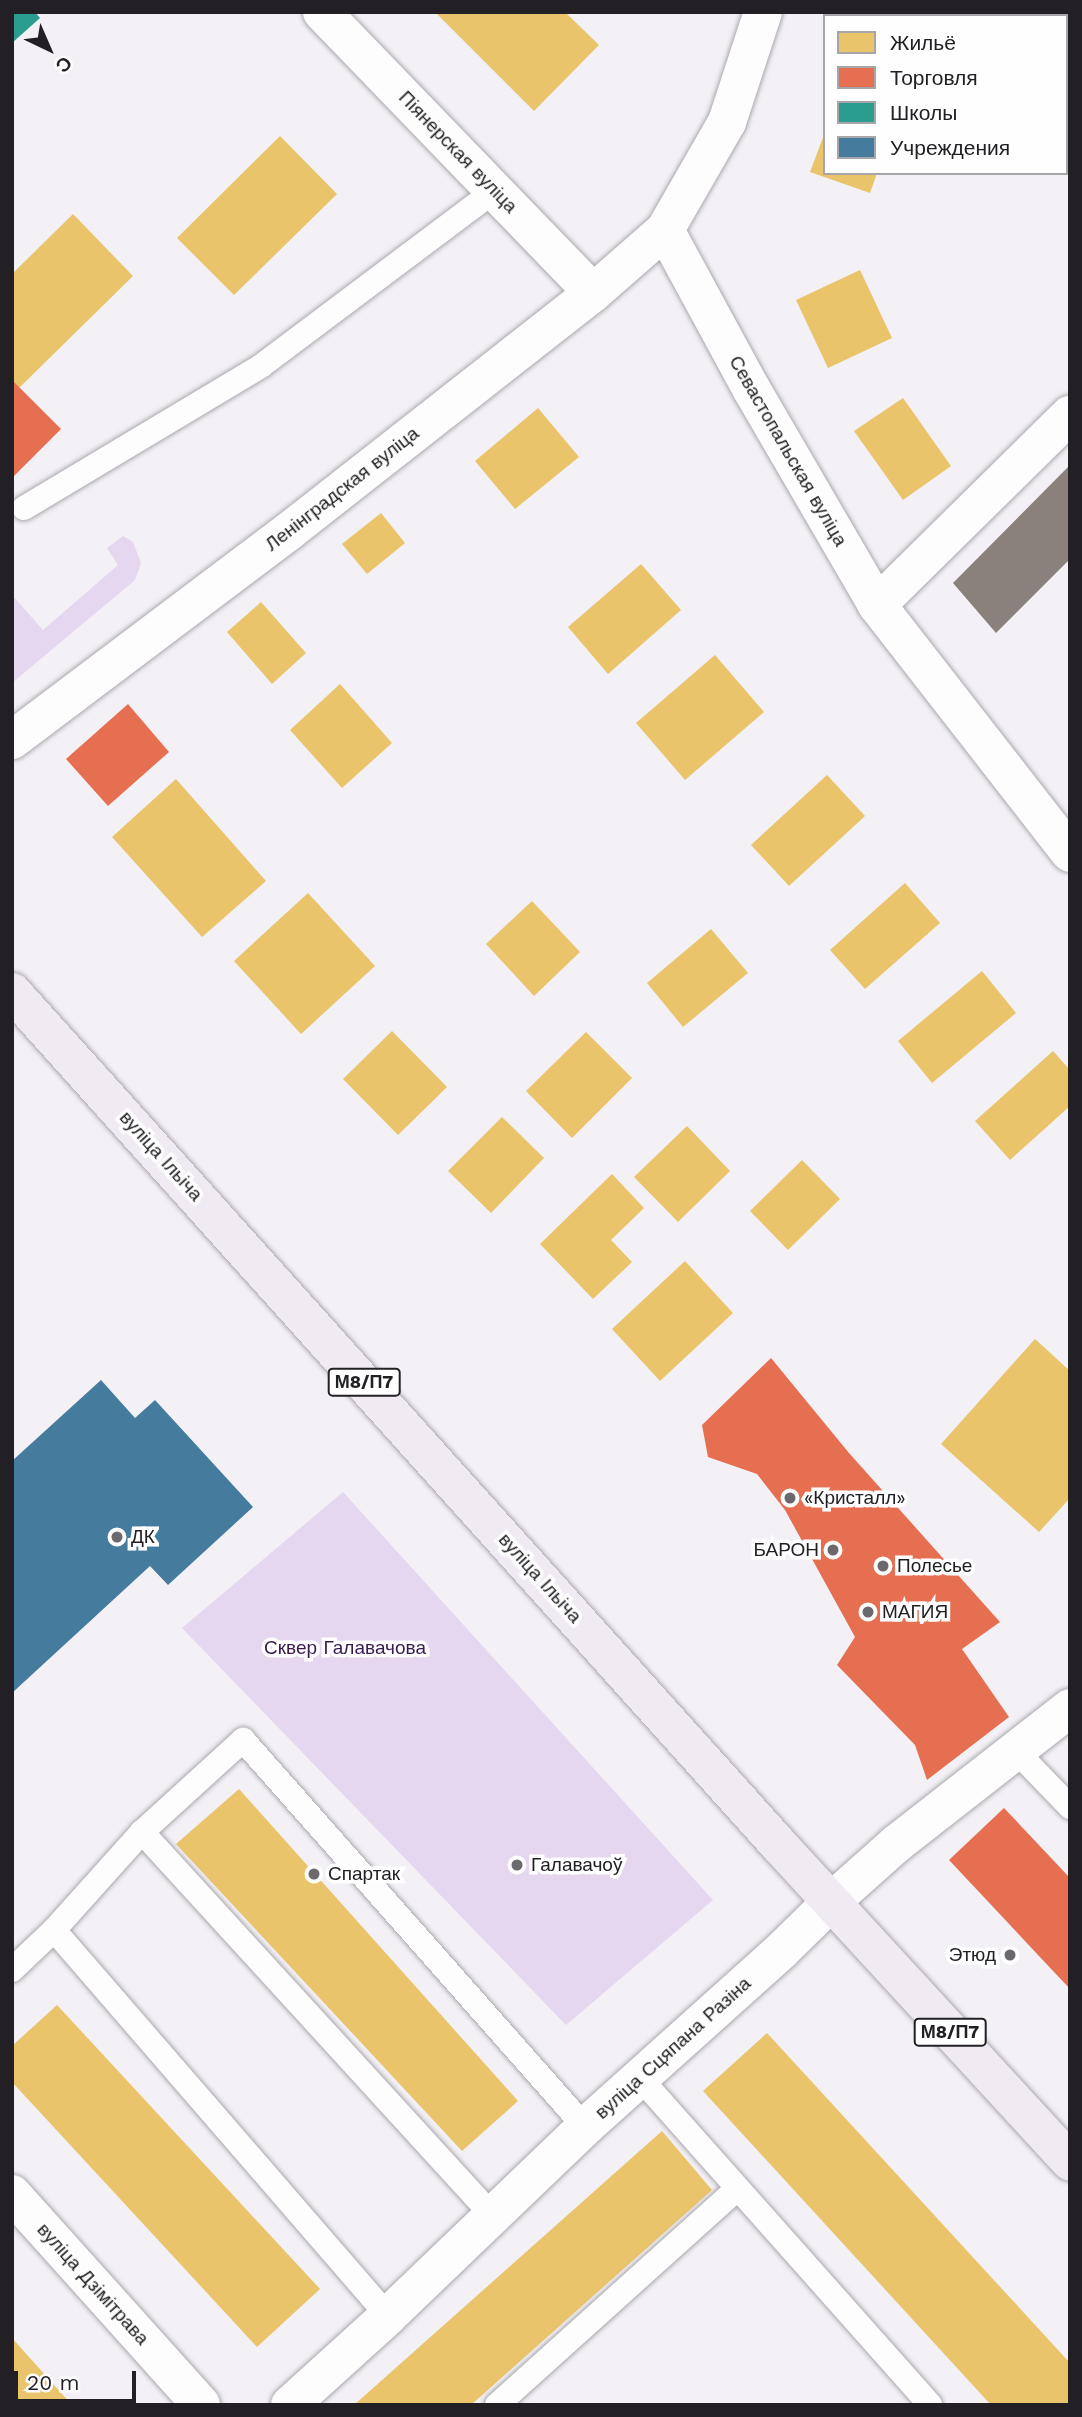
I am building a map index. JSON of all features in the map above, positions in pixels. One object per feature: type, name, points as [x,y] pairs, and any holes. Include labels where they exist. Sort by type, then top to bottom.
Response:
[{"type":"main road","name":"вуліца Ільіча","points":[[12,992],[831,1902],[1070,2162]]},
{"type":"street","name":"Піянерская вуліца","points":[[322,12],[593,293]]},
{"type":"street","points":[[665,230],[727,122],[764,12]]},
{"type":"street","name":"Ленінградская вуліца","points":[[12,740],[299,523],[593,293],[665,230]]},
{"type":"street","name":"Севастопальская вуліца","points":[[665,230],[752,390],[877,605],[1070,853]]},
{"type":"street","points":[[877,605],[1070,415]]},
{"type":"street","name":"вуліца Сцяпана Разіна","points":[[290,2405],[388,2316],[585,2127],[831,1902],[896,1844],[1070,1708]]},
{"type":"street","name":"вуліца Дзімітрава","points":[[12,2194],[201,2405]]},
{"type":"lane","points":[[24,508],[261,366],[495,190]]},
{"type":"lane","points":[[12,1970],[54,1930],[142,1832],[243,1740],[585,2127]]},
{"type":"lane","points":[[1016,1751],[1070,1807]]},
{"type":"lane","points":[[142,1832],[492,2215]]},
{"type":"lane","points":[[54,1930],[388,2316]]},
{"type":"lane","points":[[640,2078],[736,2190],[930,2405]]},
{"type":"lane","points":[[498,2405],[736,2190]]},
{"type":"green space","points":[[123,536],[133,542],[141,563],[135,580],[12,683],[12,595],[43,630],[118,565],[107,548]]},
{"type":"green space","name":"Сквер Галавачова","points":[[343,1492],[713,1900],[566,2025],[182,1628]]},
{"type":"building: Жильё","points":[[435,12],[565,12],[599,45],[534,111]]},
{"type":"building: Жильё","points":[[966,12],[1041,12],[1040,14]]},
{"type":"building: Жильё","points":[[280,136],[337,194],[234,295],[177,238]]},
{"type":"building: Жильё","points":[[823,137],[823,175],[876,175],[870,193],[810,172]]},
{"type":"building: Жильё","points":[[73,214],[133,276],[19,388],[12,380],[12,274]]},
{"type":"building: Жильё","points":[[860,270],[892,338],[828,368],[796,300]]},
{"type":"building: Жильё","points":[[903,398],[951,466],[903,500],[854,431]]},
{"type":"building: Жильё","points":[[538,408],[579,457],[515,509],[475,461]]},
{"type":"building: Жильё","points":[[381,513],[405,543],[367,574],[342,544]]},
{"type":"building: Жильё","points":[[641,564],[681,610],[608,674],[568,627]]},
{"type":"building: Жильё","points":[[261,602],[306,653],[272,684],[227,632]]},
{"type":"building: Жильё","points":[[715,655],[764,712],[685,780],[636,723]]},
{"type":"building: Жильё","points":[[340,684],[392,743],[342,788],[290,730]]},
{"type":"building: Жильё","points":[[827,775],[865,816],[789,886],[751,845]]},
{"type":"building: Жильё","points":[[176,779],[266,881],[202,937],[112,837]]},
{"type":"building: Жильё","points":[[905,883],[940,923],[865,989],[830,950]]},
{"type":"building: Жильё","points":[[308,893],[375,966],[301,1034],[234,961]]},
{"type":"building: Жильё","points":[[532,901],[580,952],[534,996],[486,944]]},
{"type":"building: Жильё","points":[[711,929],[748,973],[683,1027],[647,983]]},
{"type":"building: Жильё","points":[[982,971],[1016,1013],[932,1083],[898,1041]]},
{"type":"building: Жильё","points":[[392,1031],[447,1087],[398,1135],[343,1079]]},
{"type":"building: Жильё","points":[[586,1032],[632,1078],[572,1138],[526,1091]]},
{"type":"building: Жильё","points":[[1053,1051],[1070,1070],[1070,1106],[1010,1160],[975,1121]]},
{"type":"building: Жильё","points":[[502,1117],[544,1158],[491,1213],[448,1171]]},
{"type":"building: Жильё","points":[[687,1126],[730,1171],[678,1222],[634,1177]]},
{"type":"building: Жильё","points":[[802,1160],[840,1199],[788,1250],[750,1211]]},
{"type":"building: Жильё","points":[[612,1174],[644,1208],[611,1240],[632,1262],[593,1299],[540,1244]]},
{"type":"building: Жильё","points":[[685,1261],[733,1313],[660,1381],[612,1329]]},
{"type":"building: Жильё","points":[[1035,1339],[1070,1371],[1070,1498],[1039,1532],[941,1444]]},
{"type":"building: Жильё","points":[[239,1789],[518,2101],[462,2151],[176,1844]]},
{"type":"building: Жильё","points":[[57,2005],[320,2289],[257,2347],[12,2082],[12,2046]]},
{"type":"building: Жильё","points":[[767,2033],[1070,2363],[1070,2405],[991,2405],[703,2091]]},
{"type":"building: Жильё","points":[[662,2131],[712,2190],[471,2405],[354,2405]]},
{"type":"building: Жильё","points":[[12,2338],[72,2405],[12,2405]]},
{"type":"building: Торговля","points":[[12,380],[61,429],[12,478]]},
{"type":"building: Торговля","points":[[128,704],[169,752],[108,806],[66,759]]},
{"type":"building: Торговля","name":"Полесье","points":[[771,1358],[849,1453],[1000,1622],[962,1649],[1009,1717],[927,1780],[915,1745],[837,1665],[855,1637],[785,1510],[757,1474],[708,1457],[702,1425]]},
{"type":"building: Торговля","points":[[1004,1808],[1070,1878],[1070,1989],[949,1860]]},
{"type":"building: Школы","points":[[12,12],[35,12],[40,18],[12,43]]},
{"type":"building: Учреждения","name":"ДК","points":[[101,1380],[135,1418],[155,1400],[253,1507],[168,1585],[150,1566],[12,1693],[12,1461]]},
{"type":"building: Промзона","points":[[1070,465],[1070,559],[996,633],[953,583]]},
{"type":"place","name":"«Кристалл»","points":[[790,1498]]},
{"type":"place","name":"ДК","points":[[117,1537]]},
{"type":"place","name":"БАРОН","points":[[833,1550]]},
{"type":"place","name":"Полесье","points":[[883,1566]]},
{"type":"place","name":"МАГИЯ","points":[[868,1612]]},
{"type":"place","name":"Галавачоў","points":[[517,1865]]},
{"type":"place","name":"Спартак","points":[[314,1874]]},
{"type":"place","name":"Этюд","points":[[1010,1955]]}]
